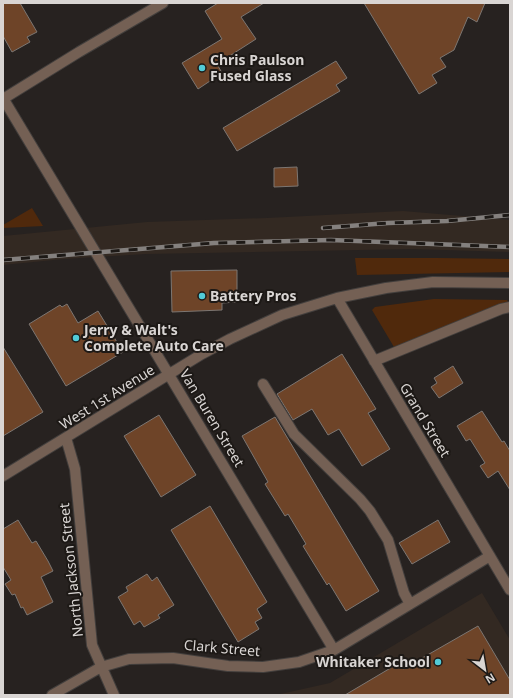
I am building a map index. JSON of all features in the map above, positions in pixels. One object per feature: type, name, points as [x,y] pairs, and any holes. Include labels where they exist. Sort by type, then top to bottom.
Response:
[{"type":"street","points":[[3,98],[163,3]]},
{"type":"street","name":"Van Buren Street","points":[[3,98],[334,650]]},
{"type":"street","name":"West 1st Avenue","points":[[3,476],[202,354],[230,339],[282,315],[337,298],[386,288],[433,282],[510,283]]},
{"type":"street","name":"Grand Street","points":[[337,298],[510,590]]},
{"type":"street","points":[[374,361],[482,316],[510,307]]},
{"type":"street","points":[[263,384],[294,434],[369,508],[388,540],[404,593],[410,604]]},
{"type":"street","name":"North Jackson Street","points":[[66,438],[75,469],[92,645],[114,695]]},
{"type":"street","name":"Clark Street","points":[[52,695],[101,667],[130,659],[174,658],[228,666],[263,667],[299,662],[334,650],[490,556]]},
{"type":"shaded area","points":[[32,208],[43,226],[3,228],[3,225]]},
{"type":"shaded area","points":[[403,211],[510,220],[510,252],[412,249],[146,254],[64,259],[3,265],[3,236],[147,222]]},
{"type":"shaded area","points":[[355,258],[510,259],[510,272],[357,275]]},
{"type":"shaded area","points":[[434,299],[507,300],[508,302],[394,347],[372,310],[375,307]]},
{"type":"shaded area","name":"Whitaker School","points":[[482,593],[510,640],[510,695],[276,695],[330,683]]},
{"type":"building","points":[[3,3],[20,3],[37,32],[27,37],[30,42],[12,52],[3,36]]},
{"type":"building","points":[[218,3],[264,3],[241,17],[256,39],[217,64],[222,73],[198,89],[182,63],[222,39],[205,11]]},
{"type":"building","points":[[364,3],[485,3],[477,22],[468,17],[454,50],[440,58],[446,67],[432,75],[437,83],[419,94]]},
{"type":"building","points":[[336,61],[347,78],[336,85],[340,91],[237,151],[223,128]]},
{"type":"building","points":[[297,167],[298,186],[274,187],[274,168]]},
{"type":"building","points":[[237,270],[237,302],[222,303],[222,310],[172,312],[171,271]]},
{"type":"building","name":"Jerry & Walt's Complete Auto Care","points":[[67,304],[78,323],[98,311],[123,352],[66,386],[29,324],[60,305],[62,307]]},
{"type":"building","points":[[3,347],[43,412],[3,436]]},
{"type":"building","points":[[342,354],[376,409],[368,413],[390,449],[362,466],[339,429],[328,435],[312,409],[293,420],[277,394]]},
{"type":"building","points":[[453,366],[463,383],[439,398],[431,387],[437,383],[434,378]]},
{"type":"building","points":[[482,411],[502,442],[504,441],[510,451],[510,490],[498,471],[488,478],[480,466],[485,463],[470,439],[466,441],[457,426]]},
{"type":"building","points":[[159,415],[196,475],[161,497],[124,436]]},
{"type":"building","points":[[275,417],[379,591],[346,611],[329,583],[327,585],[303,546],[306,544],[288,514],[285,516],[265,484],[268,482],[242,436]]},
{"type":"building","points":[[210,506],[267,602],[257,609],[262,618],[255,622],[259,629],[238,642],[171,530]]},
{"type":"building","points":[[18,520],[32,543],[36,541],[53,571],[41,577],[53,602],[27,615],[23,607],[21,608],[15,594],[12,595],[5,584],[11,580],[3,567],[3,529]]},
{"type":"building","points":[[438,520],[450,542],[412,564],[399,543]]},
{"type":"building","points":[[147,574],[152,581],[157,577],[174,605],[158,615],[160,618],[144,627],[140,621],[134,625],[118,597],[128,591],[126,587]]},
{"type":"building","name":"Whitaker School","points":[[478,626],[510,680],[510,695],[345,695],[399,663],[403,669]]},
{"type":"railway","points":[[323,228],[388,223],[447,221],[510,215]]},
{"type":"railway","points":[[3,260],[214,243],[331,240],[510,247]]},
{"type":"place","name":"Chris Paulson Fused Glass","points":[[202,68]]},
{"type":"place","name":"Battery Pros","points":[[202,296]]},
{"type":"place","name":"Jerry & Walt's Complete Auto Care","points":[[76,338]]},
{"type":"place","name":"Whitaker School","points":[[438,662]]}]
